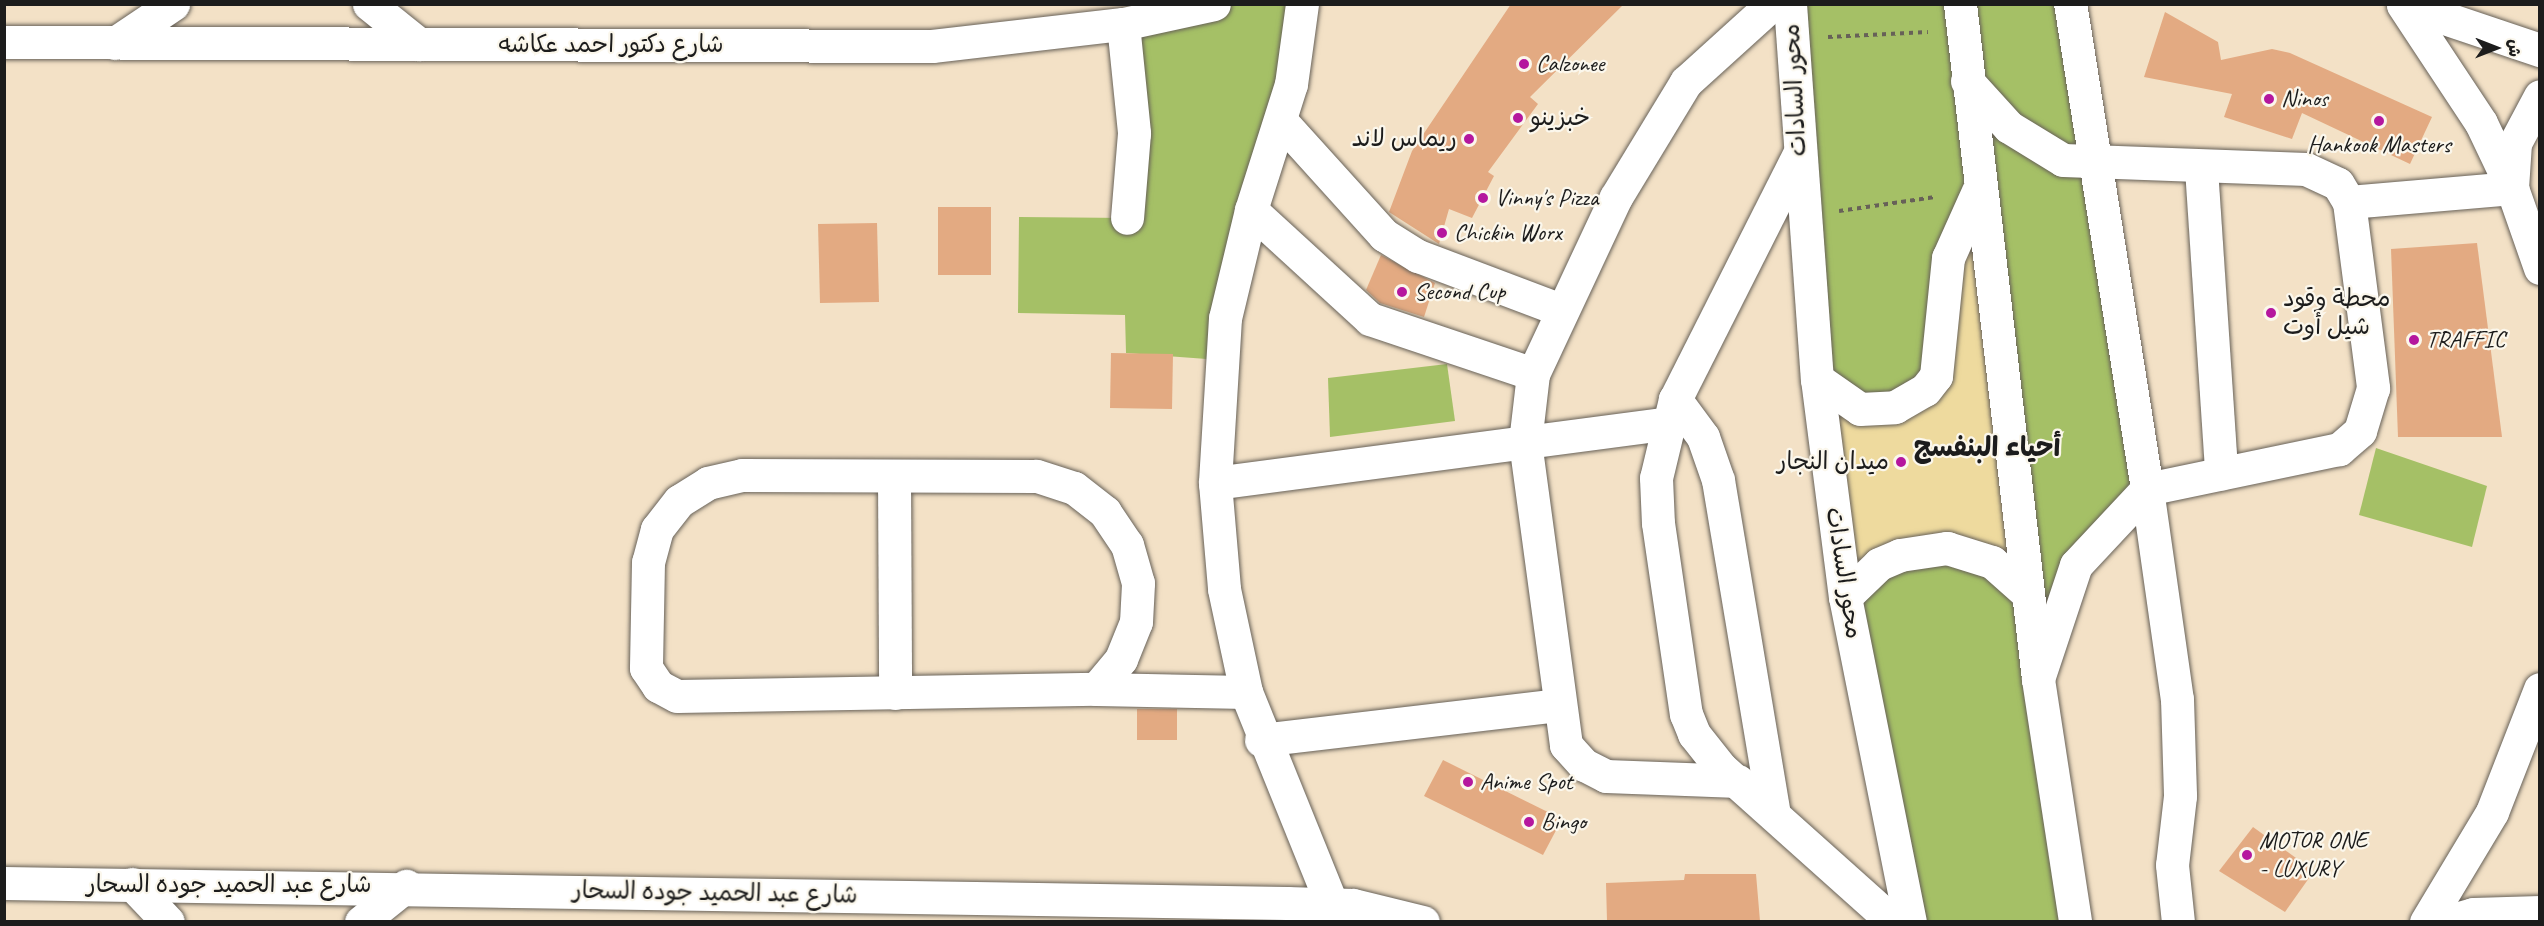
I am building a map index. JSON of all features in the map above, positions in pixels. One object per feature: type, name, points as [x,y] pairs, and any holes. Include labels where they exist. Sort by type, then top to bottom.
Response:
[{"type":"street","points":[[115,43],[173,4]]},
{"type":"street","points":[[369,4],[419,44]]},
{"type":"street","name":"شارع دكتور احمد عكاشه","points":[[4,42],[932,46],[1123,24],[1214,4]]},
{"type":"street","points":[[1302,4],[1281,121],[1251,210],[1225,318],[1215,483],[1224,589],[1246,692],[1261,740],[1332,905]]},
{"type":"street","points":[[1738,781],[1618,778],[1594,772],[1566,744],[1558,705],[1525,442],[1533,374],[1561,310],[1616,197],[1686,82],[1772,4]]},
{"type":"street","name":"محور السادات","points":[[1790,4],[1816,379],[1845,597],[1910,921]]},
{"type":"street","points":[[2070,4],[2177,699],[2180,796],[2172,865],[2178,921]]},
{"type":"street","points":[[2403,5],[2540,50]]},
{"type":"street","points":[[2403,5],[2445,62],[2512,188],[2540,268]]},
{"type":"street","points":[[1961,18],[1977,191],[2027,593],[2075,921]]},
{"type":"street","points":[[1123,24],[1134,134],[1127,218]]},
{"type":"street","points":[[1967,81],[2009,126],[2034,145],[2063,160],[2094,165],[2318,171],[2338,184],[2349,202],[2373,388],[2368,418],[2339,449],[2146,489],[2076,566],[2038,679]]},
{"type":"street","points":[[2512,188],[2515,143],[2540,96]]},
{"type":"street","points":[[1281,121],[1384,235],[1418,256],[1561,310]]},
{"type":"street","points":[[1799,154],[1671,411],[1656,478],[1658,523],[1686,714],[1706,752],[1893,921]]},
{"type":"street","points":[[2201,168],[2222,473]]},
{"type":"street","points":[[2349,202],[2512,188]]},
{"type":"street","points":[[1816,379],[1844,402],[1869,410],[1895,407],[1925,390],[1936,376],[1948,258],[1977,191]]},
{"type":"street","points":[[1251,210],[1370,319],[1533,374]]},
{"type":"street","points":[[1215,483],[1525,442],[1671,411]]},
{"type":"street","points":[[1671,411],[1703,437],[1718,480],[1774,813]]},
{"type":"street","points":[[1096,689],[1121,659],[1136,622],[1138,583],[1127,545],[1105,512],[1074,488],[1036,476],[742,475],[708,483],[679,501],[657,529],[648,562],[645,646],[652,677],[677,696],[1096,689],[1246,692]]},
{"type":"street","points":[[894,476],[895,693]]},
{"type":"street","points":[[1845,597],[1879,564],[1900,555],[1947,548],[1992,562],[2027,593]]},
{"type":"street","points":[[2426,921],[2493,812],[2540,689]]},
{"type":"street","points":[[1261,740],[1558,705]]},
{"type":"street","name":"شارع عبد الحميد جوده السحار","points":[[4,883],[406,886],[1332,905],[1409,914],[1424,921]]},
{"type":"street","points":[[132,884],[168,921]]},
{"type":"street","points":[[361,921],[406,886]]},
{"type":"street","points":[[2445,921],[2473,914],[2540,912]]},
{"type":"path","points":[[1792,39],[1961,18]]},
{"type":"path","points":[[1804,216],[1977,191]]},
{"type":"green space","points":[[1214,5],[1302,5],[1220,360],[1126,353],[1125,315],[1018,313],[1019,217],[1127,218],[1123,24]]},
{"type":"green space","points":[[1790,5],[2070,5],[2147,489],[2103,533],[2040,674],[2077,921],[1910,921],[1845,597],[1939,326],[1911,400],[1829,392]]},
{"type":"green space","points":[[1447,364],[1455,421],[1330,437],[1328,378]]},
{"type":"green space","points":[[2376,448],[2487,486],[2472,547],[2359,515]]},
{"type":"sand","points":[[1978,191],[2027,593],[1947,548],[1845,597],[1829,392],[1911,400]]},
{"type":"building","points":[[1511,4],[1624,4],[1530,97],[1538,104],[1488,172],[1494,176],[1472,218],[1449,209],[1439,244],[1389,212],[1412,151]]},
{"type":"building","points":[[2165,12],[2218,42],[2221,60],[2272,49],[2290,53],[2432,117],[2410,164],[2302,113],[2292,139],[2224,117],[2232,94],[2144,77]]},
{"type":"building","points":[[938,207],[991,207],[991,275],[938,275]]},
{"type":"building","points":[[877,223],[879,302],[820,303],[818,224]]},
{"type":"building","points":[[2477,243],[2502,437],[2398,437],[2391,249]]},
{"type":"building","points":[[1381,255],[1435,283],[1424,317],[1380,303],[1366,290]]},
{"type":"building","points":[[1111,353],[1173,354],[1172,409],[1110,408]]},
{"type":"building","points":[[1137,709],[1177,709],[1177,740],[1137,740]]},
{"type":"building","points":[[1443,760],[1562,819],[1543,855],[1424,796]]},
{"type":"building","points":[[2253,827],[2314,871],[2285,912],[2219,871]]},
{"type":"building","points":[[1685,874],[1756,874],[1760,921],[1607,921],[1606,883],[1684,880]]},
{"type":"place","name":"Calzonee","points":[[1524,64]]},
{"type":"place","name":"Ninos","points":[[2269,99]]},
{"type":"place","name":"خبزينو","points":[[1518,118]]},
{"type":"place","name":"Hankook Masters","points":[[2379,121]]},
{"type":"place","name":"ريماس لاند","points":[[1469,139]]},
{"type":"place","name":"Vinny's Pizza","points":[[1483,198]]},
{"type":"place","name":"Chickin Worx","points":[[1442,233]]},
{"type":"place","name":"Second Cup","points":[[1402,292]]},
{"type":"place","name":"محطة وقود شيل أوت","points":[[2271,313]]},
{"type":"place","name":"TRAFFIC","points":[[2414,340]]},
{"type":"place","name":"ميدان النجار","points":[[1901,462]]},
{"type":"place","name":"Anime Spot","points":[[1468,782]]},
{"type":"place","name":"Bingo","points":[[1529,822]]},
{"type":"place","name":"MOTOR ONE - LUXURY","points":[[2247,855]]},
{"type":"district","name":"أحياء البنفسج","points":[[1987,448]]}]
